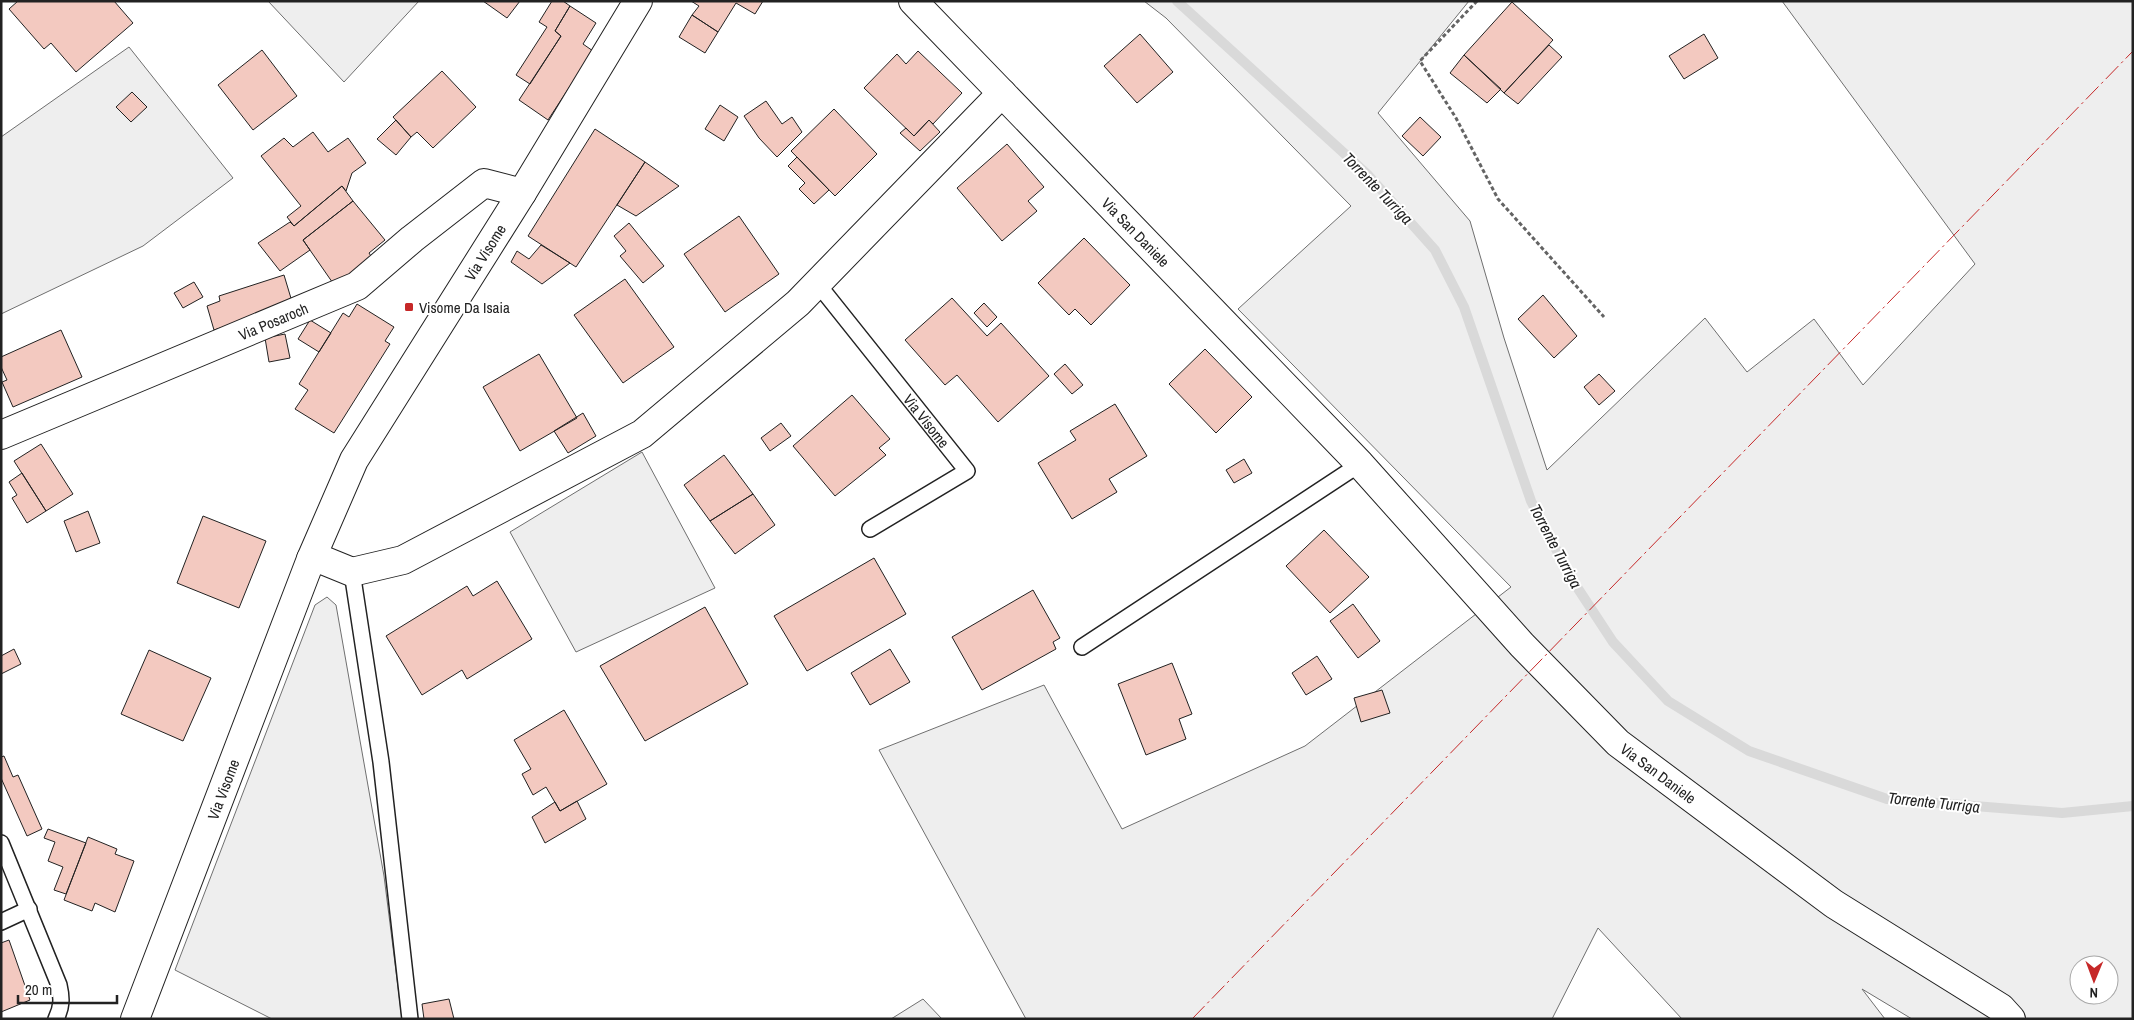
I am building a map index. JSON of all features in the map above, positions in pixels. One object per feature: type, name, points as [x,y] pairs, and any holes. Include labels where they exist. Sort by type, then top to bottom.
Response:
[{"type":"street","name":"Via Visome","points":[[135,1019],[311,559],[354,460],[522,193],[638,1]]},
{"type":"street","name":"Via San Daniele","points":[[913,1],[1360,464],[1522,645],[1618,742],[1834,904],[2001,1008],[2012,1019]]},
{"type":"street","points":[[311,559],[325,561],[352,572],[403,560],[642,434],[798,303],[1002,93]]},
{"type":"street","name":"Via Posaroch","points":[[1,435],[357,286],[412,239],[484,183],[522,193]]},
{"type":"lane","name":"Via Visome","points":[[817,283],[967,471],[870,529]]},
{"type":"lane","points":[[1082,647],[1360,464]]},
{"type":"lane","points":[[352,572],[381,762],[410,1019]]},
{"type":"lane","points":[[1,843],[59,985],[62,998],[60,1011],[56,1019]]},
{"type":"lane","points":[[1,922],[29,909]]},
{"type":"path","points":[[1477,1],[1420,61],[1456,118],[1498,199],[1604,317]]},
{"type":"shaded area","points":[[268,1],[419,1],[344,82]]},
{"type":"shaded area","points":[[1144,1],[1469,1],[1378,113],[1470,221],[1504,338],[1547,470],[1705,318],[1747,372],[1814,319],[1863,385],[1975,264],[1782,1],[2133,1],[2133,1019],[1912,1019],[1862,989],[1885,1019],[1682,1019],[1598,928],[1552,1019],[1026,1019],[879,750],[1044,685],[1122,829],[1305,746],[1511,587],[1238,309],[1351,206],[1166,18]]},
{"type":"shaded area","points":[[129,47],[233,178],[143,246],[1,314],[1,137]]},
{"type":"shaded area","points":[[642,452],[715,588],[576,652],[510,532]]},
{"type":"shaded area","points":[[327,597],[336,605],[384,876],[402,1019],[272,1019],[175,970],[315,605]]},
{"type":"shaded area","points":[[923,999],[942,1019],[891,1019]]},
{"type":"building","points":[[18,1],[114,1],[133,23],[76,72],[51,43],[44,49],[9,9]]},
{"type":"building","points":[[483,1],[520,1],[507,18]]},
{"type":"building","points":[[552,1],[563,1],[570,6],[555,31],[561,36],[530,84],[516,75],[547,27],[539,22]]},
{"type":"building","points":[[691,1],[763,1],[755,14],[736,3],[718,32],[692,15],[699,6]]},
{"type":"building","points":[[1512,2],[1553,40],[1504,93],[1464,55]]},
{"type":"building","points":[[570,6],[596,23],[583,44],[593,51],[548,120],[519,100],[561,36],[555,31]]},
{"type":"building","points":[[692,15],[718,32],[705,53],[679,37]]},
{"type":"building","points":[[1140,34],[1173,72],[1137,103],[1104,66]]},
{"type":"building","points":[[1704,34],[1718,58],[1684,79],[1669,56]]},
{"type":"building","points":[[1549,45],[1562,57],[1518,104],[1504,93]]},
{"type":"building","points":[[262,50],[297,96],[253,130],[218,85]]},
{"type":"building","points":[[918,51],[962,93],[933,124],[929,120],[914,136],[864,88],[897,54],[906,64]]},
{"type":"building","points":[[1464,55],[1501,89],[1487,103],[1450,73]]},
{"type":"building","points":[[442,71],[476,107],[433,148],[417,132],[411,137],[393,117]]},
{"type":"building","points":[[132,92],[147,107],[131,122],[116,107]]},
{"type":"building","points":[[766,101],[782,124],[792,117],[802,132],[777,157],[759,138],[744,116]]},
{"type":"building","points":[[720,105],[738,117],[724,141],[705,129]]},
{"type":"building","points":[[834,109],[877,154],[835,196],[791,151]]},
{"type":"building","points":[[1420,117],[1441,137],[1423,156],[1402,136]]},
{"type":"building","points":[[396,120],[411,137],[396,155],[377,139]]},
{"type":"building","points":[[929,120],[940,132],[920,151],[900,133],[906,128],[914,136]]},
{"type":"building","points":[[595,129],[645,162],[576,267],[528,236]]},
{"type":"building","points":[[313,132],[328,152],[348,138],[366,163],[352,173],[346,191],[342,186],[294,226],[287,217],[301,206],[261,156],[284,138],[293,147]]},
{"type":"building","points":[[1007,144],[1044,187],[1028,201],[1037,211],[1002,241],[957,188]]},
{"type":"building","points":[[797,157],[829,190],[814,204],[799,189],[805,183],[788,166]]},
{"type":"building","points":[[645,162],[679,186],[636,216],[617,205]]},
{"type":"building","points":[[342,186],[353,201],[303,240],[310,250],[280,271],[258,243],[290,222],[294,226]]},
{"type":"building","points":[[353,201],[385,240],[369,253],[374,261],[337,289],[303,240]]},
{"type":"building","points":[[739,216],[779,274],[725,312],[684,254]]},
{"type":"building","points":[[629,223],[664,266],[643,283],[620,256],[626,251],[614,236]]},
{"type":"building","points":[[1084,238],[1130,285],[1091,325],[1075,309],[1069,315],[1038,283]]},
{"type":"building","points":[[541,245],[570,263],[542,284],[511,262],[517,251],[529,259]]},
{"type":"building","points":[[284,275],[293,305],[214,330],[207,306],[220,301],[219,296]]},
{"type":"building","points":[[625,279],[674,347],[623,383],[574,315]]},
{"type":"building","points":[[194,282],[203,297],[183,308],[174,293]]},
{"type":"building","points":[[1543,295],[1577,336],[1554,358],[1518,319]]},
{"type":"building","points":[[952,298],[987,336],[1001,323],[1049,376],[998,422],[957,375],[945,385],[905,340]]},
{"type":"building","points":[[984,303],[997,317],[987,327],[974,313]]},
{"type":"building","points":[[357,304],[394,327],[385,341],[390,344],[334,433],[295,409],[308,390],[299,384],[343,313],[349,317]]},
{"type":"building","points":[[310,320],[331,333],[319,352],[298,339]]},
{"type":"building","points":[[61,330],[82,377],[13,407],[2,382],[7,380],[1,367],[1,357]]},
{"type":"building","points":[[285,334],[290,358],[269,362],[265,338]]},
{"type":"building","points":[[1205,349],[1252,397],[1216,433],[1169,384]]},
{"type":"building","points":[[539,354],[577,418],[520,451],[483,387]]},
{"type":"building","points":[[1065,364],[1083,385],[1072,394],[1054,374]]},
{"type":"building","points":[[1599,374],[1615,391],[1599,405],[1584,387]]},
{"type":"building","points":[[852,395],[890,439],[879,448],[886,455],[835,496],[793,446]]},
{"type":"building","points":[[1115,404],[1147,456],[1109,479],[1117,492],[1072,519],[1038,463],[1076,440],[1070,431]]},
{"type":"building","points":[[583,413],[596,436],[568,453],[554,431]]},
{"type":"building","points":[[781,423],[791,436],[770,451],[761,438]]},
{"type":"building","points":[[41,444],[73,494],[46,511],[14,461]]},
{"type":"building","points":[[724,455],[753,494],[710,521],[684,485]]},
{"type":"building","points":[[1244,459],[1252,473],[1234,483],[1226,470]]},
{"type":"building","points":[[22,473],[46,511],[27,523],[12,498],[17,495],[9,482]]},
{"type":"building","points":[[753,494],[775,525],[735,554],[710,521]]},
{"type":"building","points":[[88,511],[100,543],[76,552],[64,521]]},
{"type":"building","points":[[203,516],[266,541],[239,608],[177,583]]},
{"type":"building","points":[[1324,530],[1369,577],[1330,613],[1286,566]]},
{"type":"building","points":[[874,558],[906,614],[807,671],[774,616]]},
{"type":"building","points":[[497,581],[532,639],[467,679],[462,670],[422,695],[386,636],[467,586],[473,596]]},
{"type":"building","points":[[1033,590],[1060,638],[1053,642],[1056,649],[982,690],[952,637]]},
{"type":"building","points":[[1353,604],[1380,641],[1358,658],[1330,621]]},
{"type":"building","points":[[705,607],[748,684],[645,741],[600,666]]},
{"type":"building","points":[[14,649],[21,664],[1,674],[1,656]]},
{"type":"building","points":[[890,649],[910,682],[870,705],[851,673]]},
{"type":"building","points":[[149,650],[211,678],[183,741],[121,714]]},
{"type":"building","points":[[1317,656],[1332,679],[1306,695],[1292,673]]},
{"type":"building","points":[[1172,663],[1192,714],[1179,719],[1186,739],[1146,755],[1118,684]]},
{"type":"building","points":[[1382,690],[1390,713],[1361,722],[1354,698]]},
{"type":"building","points":[[564,710],[607,784],[560,811],[546,787],[533,795],[522,774],[531,769],[514,740]]},
{"type":"building","points":[[4,756],[13,777],[18,775],[42,829],[27,836],[1,778],[1,757]]},
{"type":"building","points":[[577,801],[586,819],[545,843],[532,817],[555,802],[560,811]]},
{"type":"building","points":[[48,829],[86,843],[66,894],[54,890],[63,867],[48,861],[55,842],[44,838]]},
{"type":"building","points":[[88,837],[117,849],[115,854],[134,861],[115,912],[95,903],[92,911],[64,900]]},
{"type":"building","points":[[9,940],[30,1000],[1,1012],[1,943]]},
{"type":"building","points":[[449,999],[454,1019],[424,1019],[422,1004]]},
{"type":"waterway","name":"Torrente Turriga","points":[[1177,1],[1368,175],[1435,250],[1464,307],[1531,501],[1571,578],[1613,642],[1668,701],[1749,751],[1887,799],[2062,813],[2133,806]]},
{"type":"power","points":[[1192,1019],[2133,51]]},
{"type":"place","name":"Visome Da Isaia","points":[[409,307]]}]
